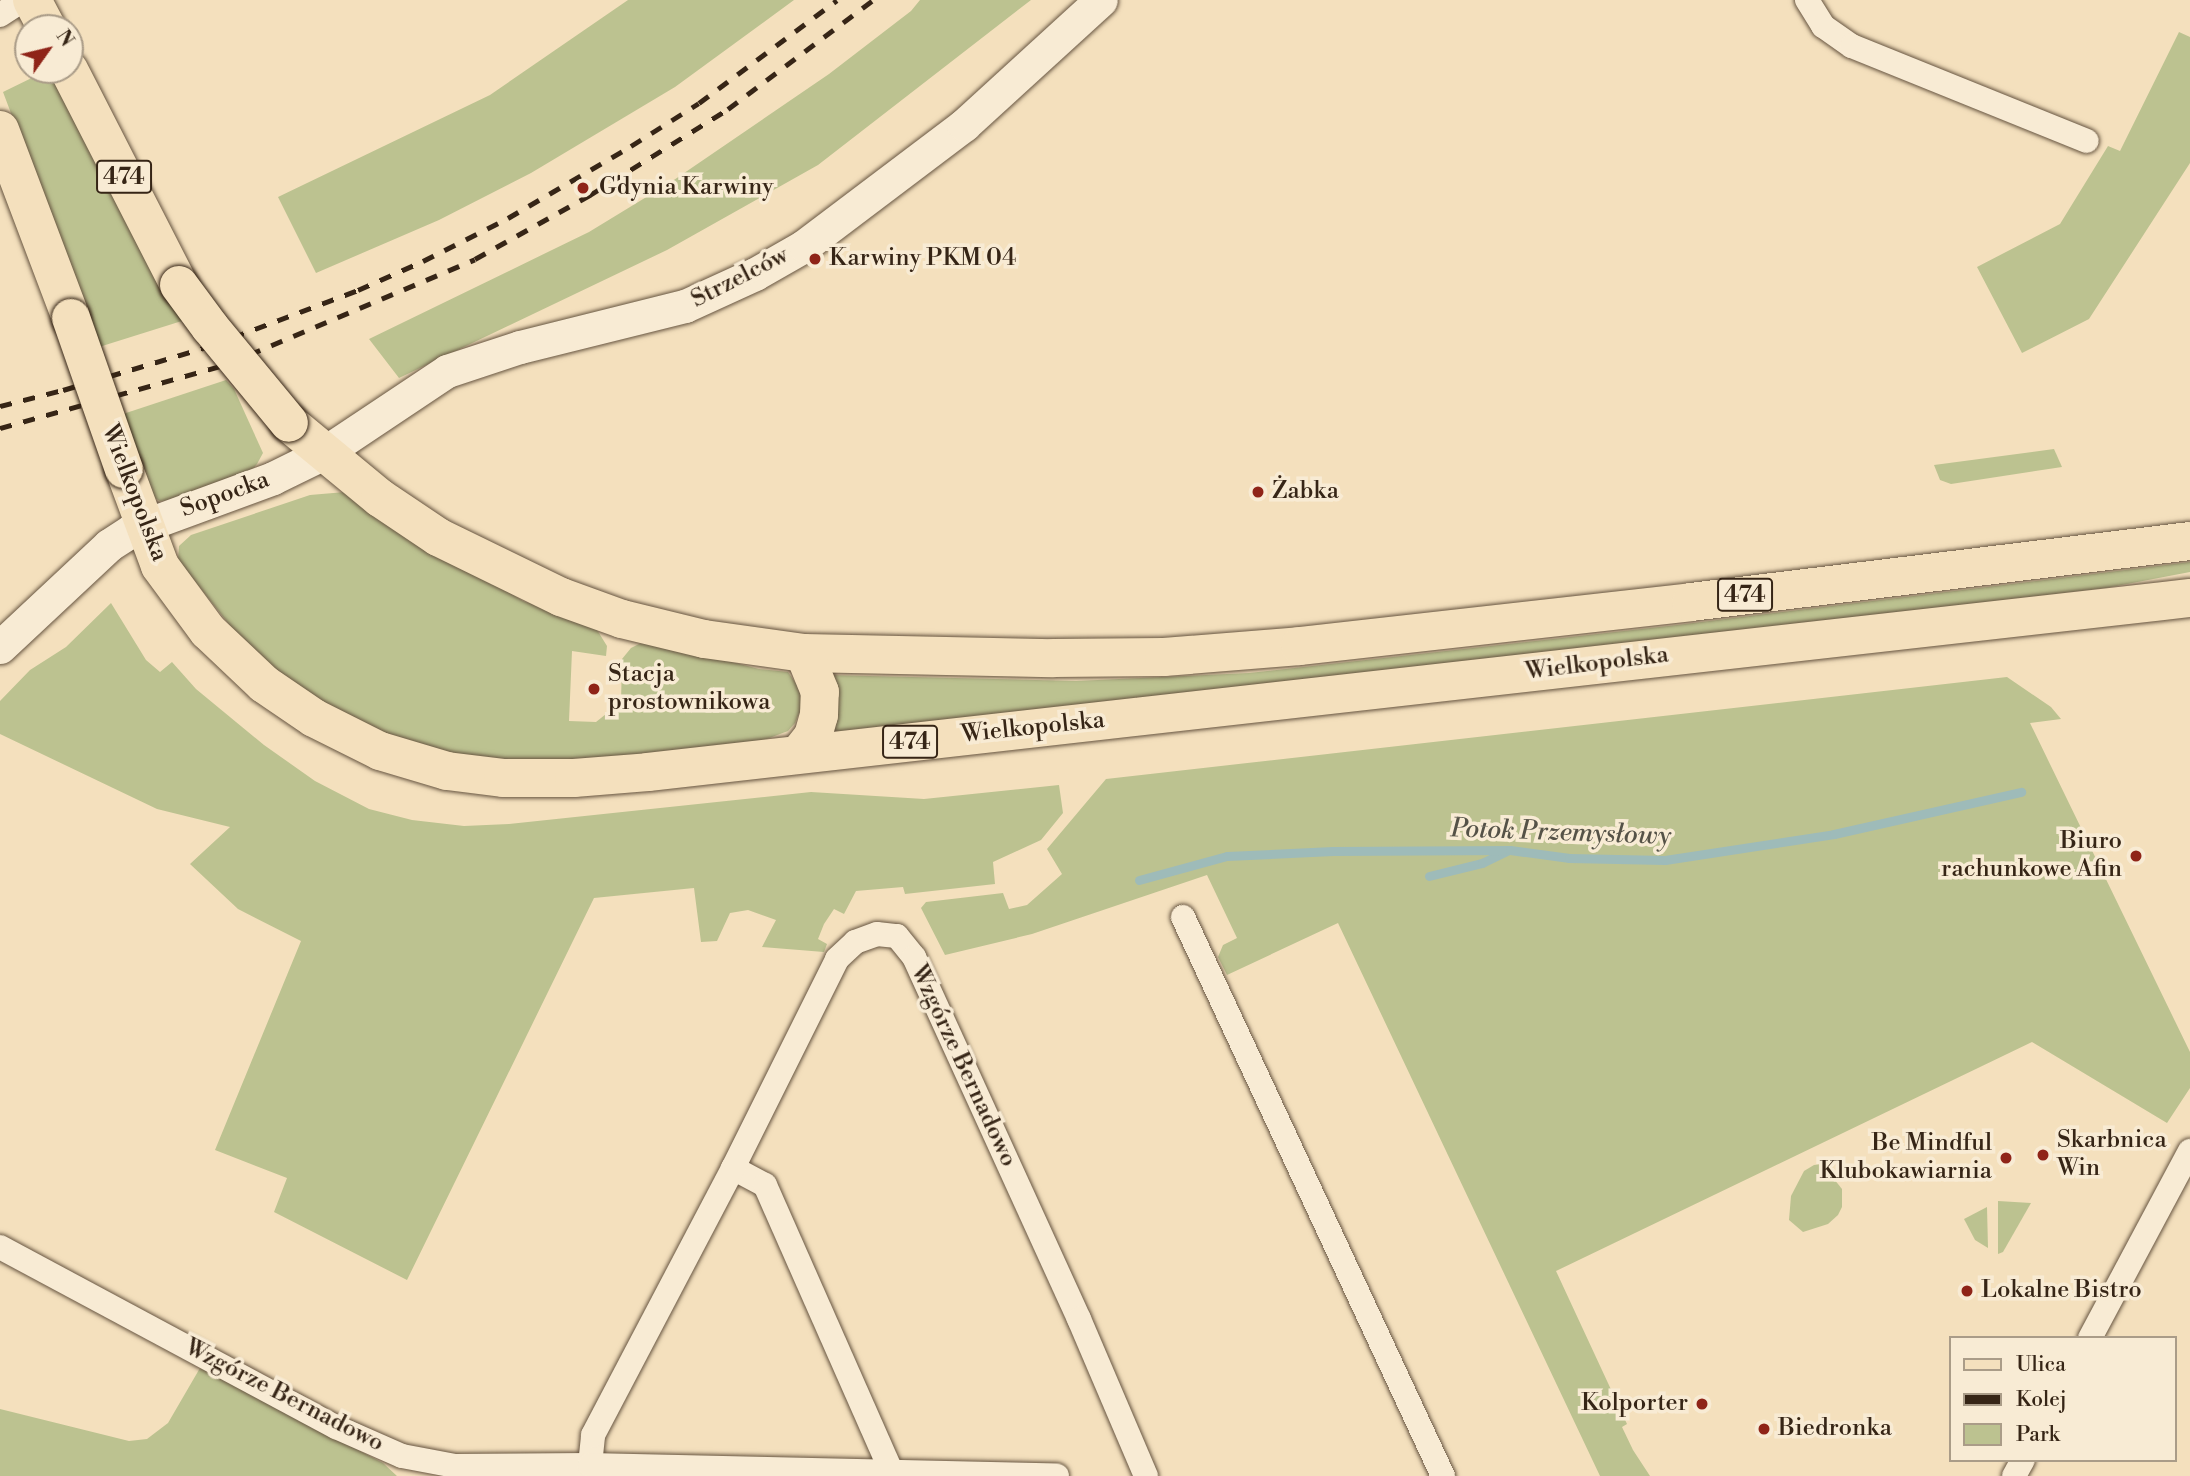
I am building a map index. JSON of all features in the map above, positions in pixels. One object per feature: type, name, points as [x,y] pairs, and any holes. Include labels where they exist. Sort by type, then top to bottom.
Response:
[{"type":"main road","name":"Wielkopolska","points":[[76,84],[179,285],[209,327],[289,424],[380,498],[438,537],[561,597],[622,619],[704,639],[804,653],[1053,658],[1178,656],[1313,644],[1664,605],[2190,541]]},
{"type":"main road","name":"Wielkopolska","points":[[0,130],[71,318],[143,525],[160,566],[182,598],[208,631],[244,666],[314,718],[380,751],[447,771],[503,778],[574,778],[2190,598]]},
{"type":"main road","points":[[799,754],[813,736],[819,715],[820,692],[804,653]]},
{"type":"street","points":[[0,15],[23,0]]},
{"type":"street","name":"Strzelców","points":[[324,453],[447,371],[520,346],[685,306],[755,274],[804,246],[964,125],[1101,0]]},
{"type":"street","points":[[1807,0],[1823,26],[1852,46],[2087,141]]},
{"type":"street","name":"Sopocka","points":[[0,647],[109,545],[143,525],[273,478],[324,453]]},
{"type":"street","points":[[1183,917],[1443,1476]]},
{"type":"street","name":"Wzgórze Bernadowo","points":[[595,1470],[593,1435],[733,1168],[837,960],[855,942],[877,934],[897,936],[914,957],[1079,1319],[1146,1476]]},
{"type":"street","points":[[2091,1336],[2190,1151]]},
{"type":"street","points":[[733,1168],[765,1185],[892,1473]]},
{"type":"street","name":"Wzgórze Bernadowo","points":[[0,1247],[336,1427],[401,1456],[457,1471],[595,1470],[1057,1476]]},
{"type":"green space","points":[[628,0],[794,0],[675,87],[531,173],[439,220],[316,273],[278,197],[490,95]]},
{"type":"green space","points":[[920,0],[1031,0],[818,165],[667,250],[399,378],[369,339],[589,232],[671,182],[829,74],[911,11]]},
{"type":"green space","points":[[2179,32],[2190,37],[2190,163],[2089,319],[2022,353],[1977,267],[2060,224],[2108,146],[2120,151]]},
{"type":"green space","points":[[19,84],[55,84],[137,238],[185,320],[99,347],[3,92]]},
{"type":"green space","points":[[226,380],[234,389],[263,453],[257,464],[249,473],[171,500],[160,501],[151,496],[123,414]]},
{"type":"green space","points":[[2054,449],[2062,467],[1951,484],[1940,480],[1934,465]]},
{"type":"green space","points":[[345,492],[523,601],[594,625],[607,646],[606,656],[572,651],[569,721],[596,722],[621,702],[622,659],[631,648],[647,640],[759,669],[788,672],[801,691],[803,704],[795,723],[788,731],[764,740],[661,754],[505,766],[439,754],[363,728],[255,657],[178,560],[179,546],[191,535],[310,495]]},
{"type":"green space","points":[[2190,562],[2190,572],[2106,588],[1149,700],[827,733],[827,675],[1076,681],[1249,673],[1677,625]]},
{"type":"green space","points":[[111,603],[146,660],[160,672],[172,662],[196,689],[264,745],[315,781],[369,809],[412,820],[464,826],[509,824],[811,792],[924,799],[1059,785],[1063,813],[1041,840],[993,862],[995,884],[905,894],[903,887],[856,891],[844,914],[834,909],[824,924],[818,939],[827,944],[824,952],[762,947],[776,920],[748,910],[730,913],[717,941],[701,942],[694,888],[594,898],[407,1280],[274,1212],[287,1178],[215,1150],[301,941],[238,909],[190,864],[230,827],[157,809],[0,734],[0,701],[30,670],[66,647]]},
{"type":"green space","points":[[2007,677],[2051,707],[2061,719],[2030,723],[2190,1052],[2190,1088],[2167,1123],[2032,1042],[1556,1271],[1627,1424],[1622,1427],[1650,1476],[1600,1476],[1338,923],[1227,975],[1218,957],[1223,945],[1237,938],[1207,875],[1032,934],[945,955],[921,908],[926,902],[1003,893],[1009,909],[1027,905],[1062,874],[1047,849],[1106,779]]},
{"type":"green space","points":[[1822,1164],[1842,1189],[1842,1207],[1828,1224],[1803,1232],[1789,1220],[1791,1196],[1804,1171]]},
{"type":"green space","points":[[1998,1201],[2031,1203],[2003,1252],[1998,1254]]},
{"type":"green space","points":[[1987,1207],[1988,1248],[1975,1240],[1964,1219]]},
{"type":"green space","points":[[200,1368],[383,1463],[397,1476],[0,1476],[0,1409],[129,1441],[147,1439],[168,1423]]},
{"type":"waterway","name":"Potok Przemysłowy","points":[[1139,880],[1227,856],[1333,851],[1510,850],[1569,858],[1665,860],[1834,834],[2021,792]]},
{"type":"waterway","points":[[1429,876],[1482,863],[1507,851]]},
{"type":"railway","points":[[0,406],[210,346],[358,290],[423,261],[508,218],[631,146],[699,103],[837,0]]},
{"type":"railway","points":[[0,428],[227,364],[475,259],[590,195],[728,109],[873,0]]},
{"type":"place","name":"Gdynia Karwiny","points":[[583,188]]},
{"type":"place","name":"Karwiny PKM 04","points":[[815,259]]},
{"type":"place","name":"Żabka","points":[[1258,492]]},
{"type":"place","name":"Stacja prostownikowa","points":[[594,689]]},
{"type":"place","name":"Biuro rachunkowe Afin","points":[[2136,856]]},
{"type":"place","name":"Skarbnica Win","points":[[2043,1155]]},
{"type":"place","name":"Be Mindful Klubokawiarnia","points":[[2006,1158]]},
{"type":"place","name":"Lokalne Bistro","points":[[1967,1291]]},
{"type":"place","name":"Kolporter","points":[[1702,1404]]},
{"type":"place","name":"Biedronka","points":[[1764,1429]]}]
